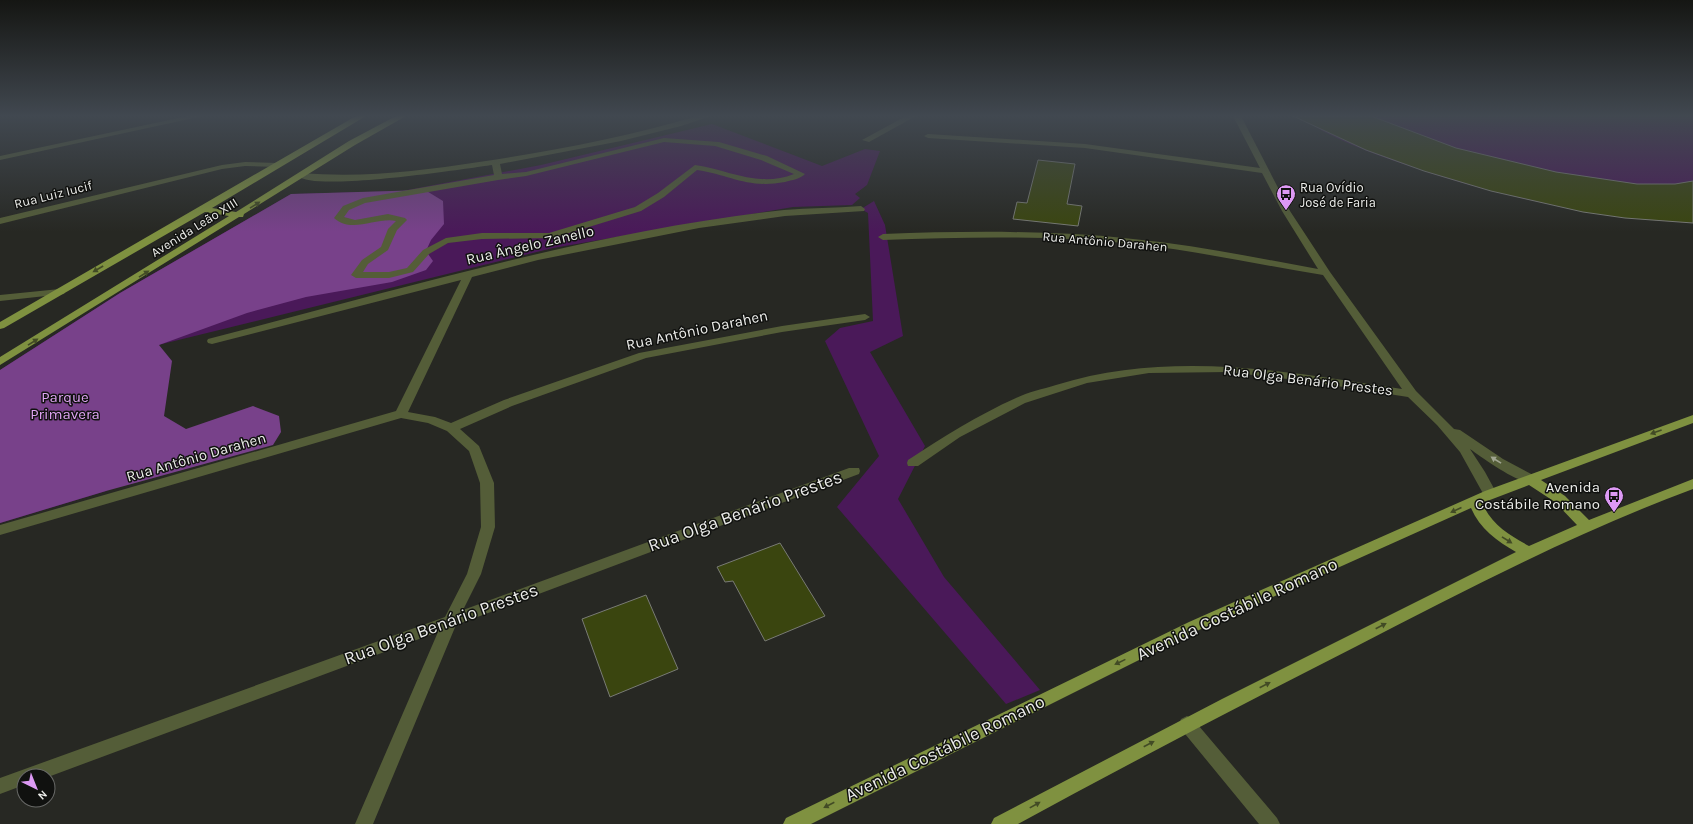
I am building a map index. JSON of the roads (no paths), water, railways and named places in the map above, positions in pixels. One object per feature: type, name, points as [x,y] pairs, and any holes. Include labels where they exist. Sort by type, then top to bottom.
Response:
[{"type":"main road","name":"Avenida Leão XIII","points":[[0,326],[204,209],[293,154]]},
{"type":"main road","name":"Avenida Leão XIII","points":[[0,362],[240,215],[335,154]]},
{"type":"main road","points":[[204,209],[240,215]]},
{"type":"main road","name":"Avenida Costábile Romano","points":[[792,824],[1194,626],[1490,494],[1693,419]]},
{"type":"main road","points":[[1530,479],[1560,499],[1587,526]]},
{"type":"main road","points":[[1000,824],[1187,724],[1527,552],[1642,502],[1693,484]]},
{"type":"main road","points":[[1475,501],[1480,514],[1491,530],[1527,552]]},
{"type":"street","points":[[0,158],[17,154]]},
{"type":"street","points":[[302,176],[334,179],[421,173],[536,154]]},
{"type":"street","points":[[605,154],[526,174],[498,177],[363,201],[346,208],[339,218],[355,223],[388,217],[402,220],[393,229],[385,248],[365,262],[356,275],[389,275],[410,270],[426,252],[446,241],[482,236],[550,236],[638,209],[661,195],[695,167],[708,169],[743,180],[776,180],[794,177],[801,174],[752,154]]},
{"type":"street","points":[[1146,154],[1264,171]]},
{"type":"street","points":[[1256,154],[1286,211],[1326,273],[1412,394],[1441,422],[1475,466],[1490,494]]},
{"type":"street","points":[[496,162],[498,177]]},
{"type":"street","name":"Rua Luiz Iucif","points":[[0,221],[222,167],[245,164],[277,164]]},
{"type":"street","name":"Rua Ângelo Zanello","points":[[212,341],[537,257],[700,225],[785,213],[861,209]]},
{"type":"street","name":"Rua Antônio Darahen","points":[[883,237],[978,234],[1108,239],[1168,246],[1326,273]]},
{"type":"street","points":[[364,824],[450,621],[474,574],[488,527],[487,483],[475,449],[451,428],[431,420],[401,414],[468,275]]},
{"type":"street","points":[[0,298],[60,292]]},
{"type":"street","name":"Rua Antônio Darahen","points":[[451,428],[508,403],[643,355],[782,329],[865,317]]},
{"type":"street","name":"Rua Olga Benário Prestes","points":[[913,463],[956,434],[1021,400],[1085,380],[1149,370],[1228,369],[1305,377],[1412,394]]},
{"type":"street","name":"Rua Antônio Darahen","points":[[0,530],[401,414]]},
{"type":"street","points":[[1441,422],[1498,462],[1530,479]]},
{"type":"street","name":"Rua Olga Benário Prestes","points":[[50,768],[450,621],[854,470]]},
{"type":"street","points":[[1187,724],[1272,824]]},
{"type":"street","points":[[0,786],[16,780]]},
{"type":"place","name":"Rua Ovídio José de Faria","points":[[1286,211]]},
{"type":"place","name":"Avenida Costábile Romano","points":[[1614,513]]},
{"type":"park label","name":"Parque Primavera","points":[[65,406]]}]
